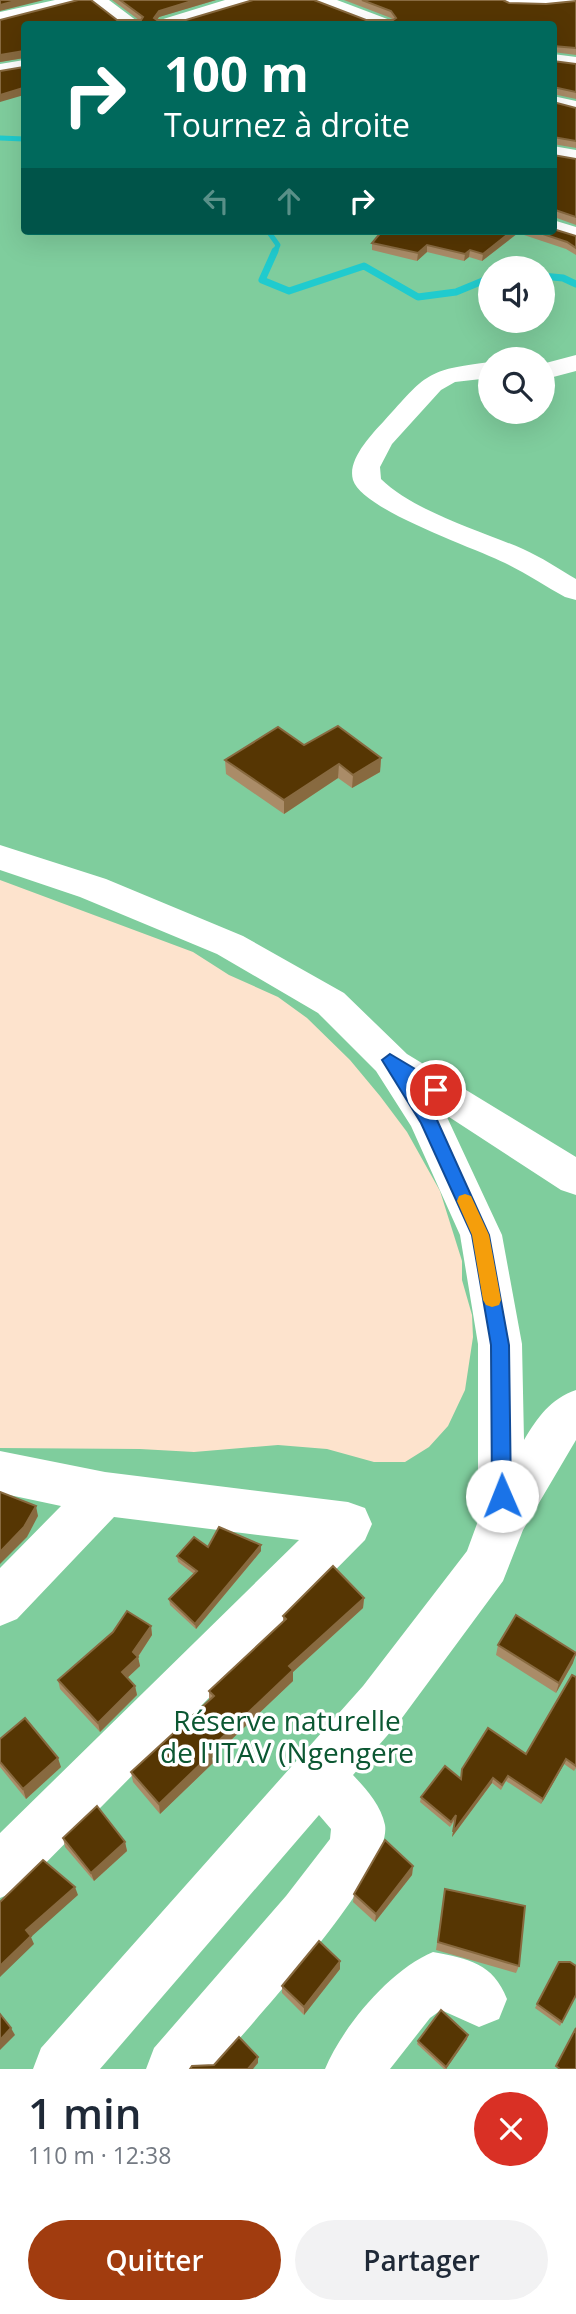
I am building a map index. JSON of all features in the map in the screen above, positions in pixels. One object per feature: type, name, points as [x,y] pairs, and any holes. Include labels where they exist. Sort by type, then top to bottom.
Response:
[{"type":"street","points":[[0,18],[54,3],[80,0]]},
{"type":"street","points":[[97,0],[127,21]]},
{"type":"street","points":[[183,0],[222,21]]},
{"type":"street","points":[[177,21],[245,0]]},
{"type":"street","points":[[320,0],[375,21]]},
{"type":"street","points":[[514,6],[572,0]]},
{"type":"street","points":[[514,6],[576,16]]},
{"type":"street","points":[[557,61],[576,63]]},
{"type":"street","points":[[0,71],[21,67]]},
{"type":"street","points":[[557,103],[576,107]]},
{"type":"street","points":[[557,154],[576,157]]},
{"type":"street","points":[[557,228],[576,234]]},
{"type":"street","points":[[555,369],[576,363]]},
{"type":"street","points":[[478,371],[449,375],[432,384],[380,442],[366,467],[368,481],[381,495],[435,523],[516,557],[576,591]]},
{"type":"street","points":[[0,857],[93,888],[230,945],[331,1003],[390,1060],[576,1178]]},
{"type":"street","points":[[390,1060],[428,1120],[481,1235],[500,1345],[502,1521]]},
{"type":"street","points":[[62,2069],[381,1704],[486,1565],[502,1521],[555,1429],[576,1410]]},
{"type":"street","points":[[0,1472],[105,1494],[348,1524],[0,1871]]},
{"type":"street","points":[[0,1602],[105,1494]]},
{"type":"street","points":[[175,2069],[306,1916],[349,1858],[357,1840],[358,1825],[350,1810],[318,1776]]},
{"type":"street","points":[[354,2069],[410,1998],[433,1980],[459,1985],[480,1999]]},
{"type":"green space","name":"Réserve naturelle de l'ITAV (Ngengere","points":[[0,0],[576,0],[576,2069],[0,2069],[0,1448],[194,1452],[278,1445],[327,1449],[374,1462],[405,1462],[429,1447],[448,1426],[465,1390],[473,1337],[472,1315],[462,1280],[462,1261],[440,1191],[407,1132],[350,1060],[307,1018],[278,997],[229,975],[193,952],[0,880]]},
{"type":"building","points":[[0,0],[19,0],[0,5]]},
{"type":"building","points":[[78,0],[91,0],[117,20],[141,20],[143,17],[120,0],[195,0],[159,11],[154,18],[157,20],[186,20],[253,0],[314,0],[366,20],[396,18],[391,11],[362,0],[503,0],[509,3],[546,4],[576,1],[576,48],[557,46],[557,21],[21,21],[21,52],[0,55],[0,20]]},
{"type":"building","points":[[557,62],[576,64],[576,92],[557,88]]},
{"type":"building","points":[[21,68],[21,89],[0,95],[0,71]]},
{"type":"building","points":[[557,103],[576,108],[576,141],[557,138]]},
{"type":"building","points":[[557,156],[576,159],[576,217],[557,211]]},
{"type":"building","points":[[557,230],[576,236],[576,248],[546,235],[557,235]]},
{"type":"building","points":[[379,235],[507,235],[483,254],[470,250],[465,254],[427,245],[418,253],[372,243]]},
{"type":"building","points":[[338,726],[381,758],[353,775],[339,764],[284,800],[225,760],[278,727],[304,745]]},
{"type":"building","points":[[0,1492],[36,1506],[24,1527],[0,1552]]},
{"type":"building","points":[[219,1527],[261,1545],[195,1624],[169,1599],[197,1571],[177,1556],[194,1537],[208,1547]]},
{"type":"building","points":[[333,1566],[364,1598],[289,1666],[293,1670],[209,1750],[212,1753],[159,1804],[131,1772],[214,1696],[209,1691],[286,1619],[283,1616]]},
{"type":"building","points":[[127,1611],[151,1626],[133,1652],[138,1657],[122,1672],[135,1686],[98,1723],[58,1680],[113,1632]]},
{"type":"building","points":[[516,1615],[576,1653],[559,1683],[498,1645]]},
{"type":"building","points":[[572,1675],[576,1677],[576,1766],[566,1759],[543,1799],[508,1776],[502,1785],[493,1778],[453,1832],[456,1815],[451,1822],[421,1797],[445,1766],[461,1779],[462,1769],[488,1728],[526,1754]]},
{"type":"building","points":[[25,1718],[58,1758],[23,1789],[0,1762],[0,1739]]},
{"type":"building","points":[[97,1806],[125,1842],[91,1873],[63,1838]]},
{"type":"building","points":[[385,1840],[413,1866],[376,1914],[354,1894]]},
{"type":"building","points":[[43,1860],[75,1887],[26,1930],[31,1936],[0,1966],[0,1902]]},
{"type":"building","points":[[445,1889],[525,1906],[519,1966],[438,1942]]},
{"type":"building","points":[[319,1941],[340,1961],[304,2007],[282,1986]]},
{"type":"building","points":[[559,1962],[570,1962],[576,1966],[576,1995],[562,2022],[537,2004]]},
{"type":"building","points":[[441,2010],[468,2035],[446,2067],[418,2041]]},
{"type":"building","points":[[0,2014],[11,2028],[0,2040]]},
{"type":"building","points":[[576,2028],[576,2069],[560,2069],[556,2066]]},
{"type":"building","points":[[239,2037],[258,2057],[248,2069],[190,2069],[192,2066],[214,2065]]},
{"type":"waterway","points":[[0,138],[21,139]]},
{"type":"waterway","points":[[271,235],[278,245],[275,252]]},
{"type":"waterway","points":[[275,251],[262,280],[289,291],[364,266],[418,297],[456,292],[478,283]]},
{"type":"waterway","points":[[555,277],[576,284]]},
{"type":"slow traffic","points":[[465,1201],[481,1235],[492,1300]]},
{"type":"route","points":[[436,1090],[390,1060],[428,1120],[481,1235],[500,1345],[502,1496]]}]
